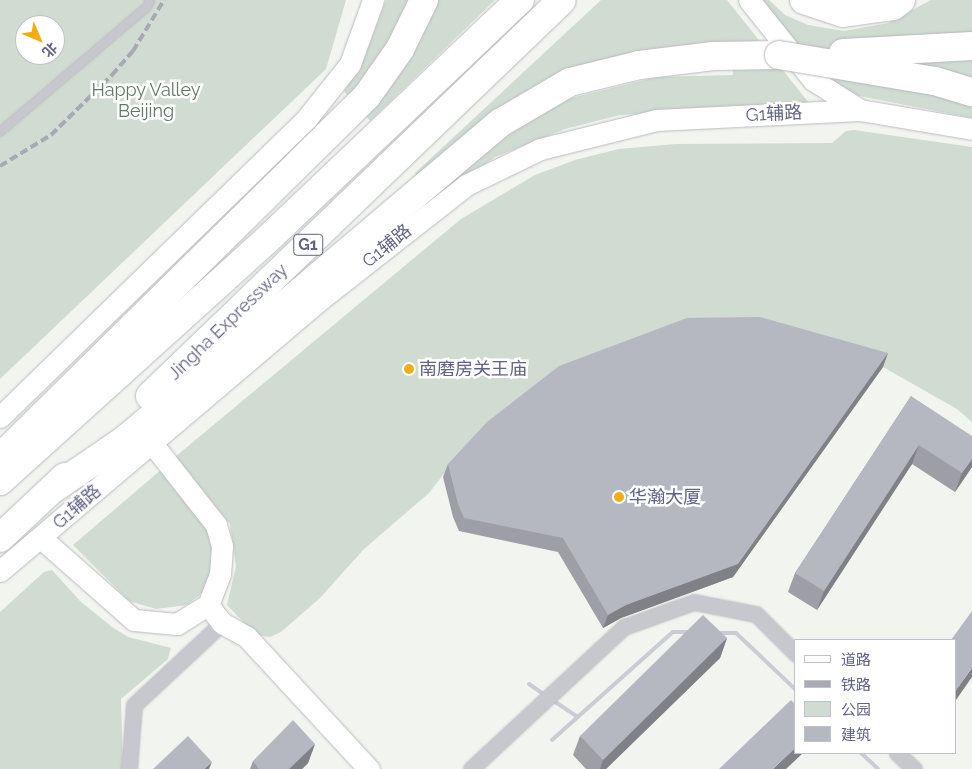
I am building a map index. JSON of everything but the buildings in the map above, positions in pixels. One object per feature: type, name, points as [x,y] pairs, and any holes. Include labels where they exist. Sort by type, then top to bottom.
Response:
[{"type":"highway","points":[[0,457],[367,96],[400,49],[424,0]]},
{"type":"highway","name":"Jingha Expressway","points":[[0,481],[272,235],[520,0]]},
{"type":"highway","name":"Jingha Expressway","points":[[0,538],[562,0]]},
{"type":"highway","points":[[804,0],[844,13],[893,6],[901,0]]},
{"type":"highway","points":[[53,489],[126,440],[500,123],[570,82],[639,65],[713,56],[779,55],[972,46]]},
{"type":"highway","points":[[779,55],[936,80],[972,92]]},
{"type":"street","points":[[0,417],[307,118],[350,64],[373,0]]},
{"type":"street","points":[[749,0],[813,80],[860,110],[972,128]]},
{"type":"street","name":"G1辅路","points":[[0,571],[316,302],[466,184],[540,149],[656,120],[860,110]]},
{"type":"street","points":[[40,538],[134,620],[177,624],[208,605],[220,574],[222,546],[216,525],[151,442]]},
{"type":"street","points":[[471,769],[624,628],[694,602],[756,614],[794,652]]},
{"type":"street","points":[[208,605],[222,623],[247,637],[369,769]]},
{"type":"street","points":[[129,769],[134,705],[222,623]]},
{"type":"street","points":[[898,754],[914,769]]},
{"type":"lane","points":[[0,132],[147,7],[150,0]]},
{"type":"green space","name":"Happy Valley Beijing","points":[[0,0],[346,0],[326,69],[0,379]]},
{"type":"green space","points":[[386,0],[411,0],[381,60],[351,101],[344,91],[366,53]]},
{"type":"green space","points":[[436,0],[495,0],[370,121],[366,116]]},
{"type":"green space","points":[[601,0],[727,0],[809,103],[620,115],[565,129],[495,157],[439,197],[432,189],[510,129],[571,98],[657,77],[733,75],[732,51],[608,66],[418,177],[415,173]]},
{"type":"green space","points":[[758,0],[769,0],[785,15],[808,25],[844,31],[888,23],[931,0],[972,0],[972,118],[839,92]]},
{"type":"green space","points":[[854,130],[972,147],[972,422],[957,409],[883,367],[858,359],[450,466],[429,493],[364,549],[320,598],[281,632],[270,637],[256,635],[227,605],[236,566],[230,524],[175,457],[461,219],[535,175],[575,160],[619,149],[676,144],[832,143],[846,131]]},
{"type":"green space","points":[[162,469],[212,535],[209,582],[201,594],[187,605],[156,609],[129,601],[73,545]]},
{"type":"green space","points":[[52,570],[80,601],[112,627],[128,637],[171,648],[168,659],[121,699],[123,769],[0,769],[0,612],[44,572]]},
{"type":"waterway","points":[[552,740],[673,632],[691,632]]},
{"type":"waterway","points":[[718,633],[736,633],[794,688]]},
{"type":"waterway","points":[[529,684],[545,695]]},
{"type":"waterway","points":[[551,699],[578,717]]},
{"type":"waterway","points":[[862,754],[878,769]]},
{"type":"railway","points":[[0,166],[51,135],[112,75],[133,51],[164,0]]},
{"type":"place","name":"南磨房关王庙","points":[[409,369]]},
{"type":"place","name":"华瀚大厦","points":[[619,497]]}]
